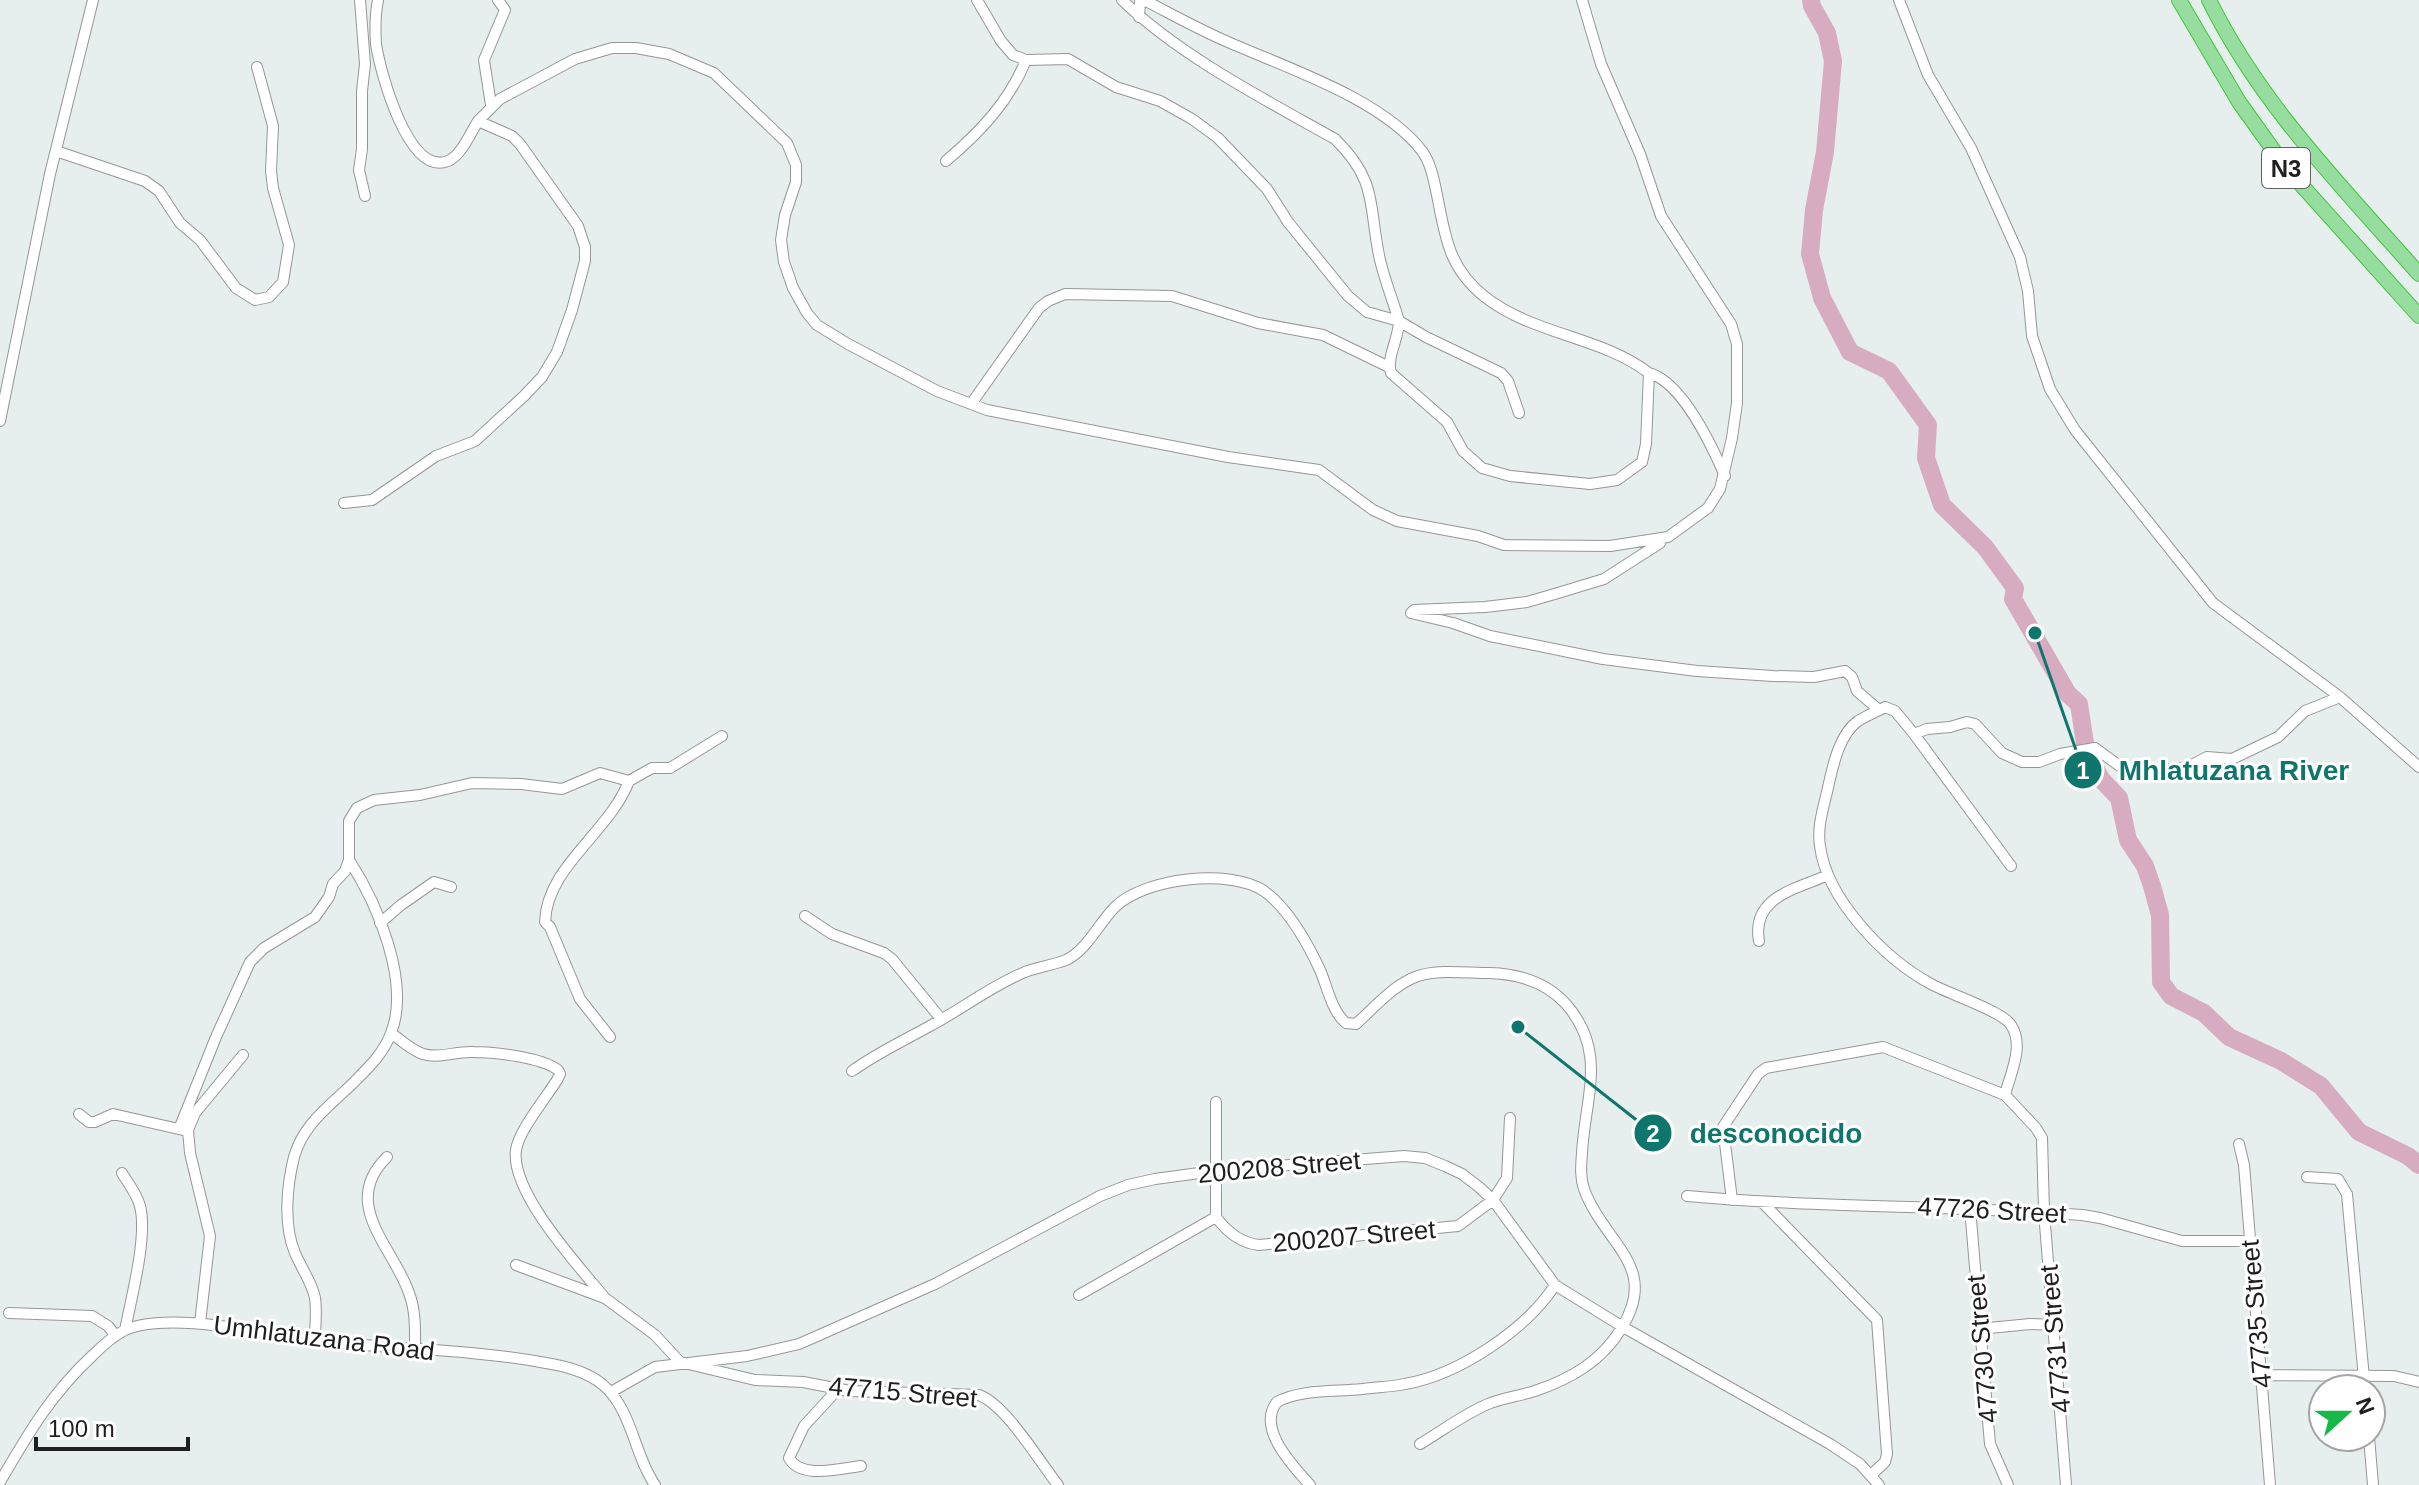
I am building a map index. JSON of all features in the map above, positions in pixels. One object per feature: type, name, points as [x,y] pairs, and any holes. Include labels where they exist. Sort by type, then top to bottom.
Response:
[{"type":"highway","name":"N3","points":[[2179,0],[2239,102],[2287,169],[2419,316]]},
{"type":"highway","name":"N3","points":[[2209,0],[2262,88],[2309,150],[2419,274]]},
{"type":"street","points":[[0,421],[56,151],[93,0]]},
{"type":"street","points":[[360,0],[365,64],[359,170],[365,196]]},
{"type":"street","points":[[378,0],[375,22],[381,66],[411,145],[430,161],[446,162],[454,158],[491,105],[575,59],[612,48],[636,48],[669,54],[714,73],[781,135],[792,153],[796,182],[781,240],[784,262],[793,288],[807,313],[817,325],[848,344],[937,391],[987,410],[1228,457],[1319,470],[1373,510],[1397,521],[1478,536],[1504,545],[1610,546],[1668,537]]},
{"type":"street","points":[[491,105],[484,60],[505,10],[498,0]]},
{"type":"street","points":[[977,0],[1013,55],[1026,60],[1068,59],[1116,87],[1160,101],[1218,138],[1267,189],[1288,222],[1348,296],[1367,312],[1399,321],[1501,373],[1508,381],[1519,413]]},
{"type":"street","points":[[1122,0],[1139,17],[1228,78],[1335,139],[1360,166],[1368,183],[1380,260],[1399,321],[1389,367]]},
{"type":"street","points":[[1582,0],[1601,64],[1640,154],[1661,216],[1735,330],[1737,403],[1725,476],[1708,508],[1680,531],[1594,583],[1527,602],[1414,610],[1411,613],[1502,639],[1603,659],[1697,671],[1773,676],[1814,677],[1845,671],[1852,677],[1857,691],[1875,706],[1895,711],[2011,866]]},
{"type":"street","points":[[1899,0],[1928,75],[1971,148],[2020,257],[2028,291],[2032,336],[2050,389],[2075,430],[2213,603],[2340,697],[2419,767]]},
{"type":"street","points":[[1139,17],[1140,2],[1146,1],[1225,41],[1294,69],[1383,115],[1425,154],[1434,181],[1448,250],[1459,271],[1487,298],[1518,317],[1605,347],[1667,381],[1698,421],[1725,476]]},
{"type":"street","points":[[946,161],[993,116],[1011,91],[1026,60]]},
{"type":"street","points":[[56,151],[154,186],[180,223],[209,251],[236,288],[255,300],[269,297],[283,282],[289,245],[273,188],[273,126],[257,67]]},
{"type":"street","points":[[344,503],[372,500],[436,456],[475,441],[542,377],[557,352],[572,310],[585,261],[583,237],[578,226],[520,144],[512,136],[478,121]]},
{"type":"street","points":[[971,404],[1039,308],[1065,294],[1172,296],[1187,298],[1258,323],[1323,335],[1389,367],[1401,384],[1447,422],[1463,451],[1482,468],[1510,476],[1590,484],[1617,480],[1642,462],[1648,419],[1649,373]]},
{"type":"street","points":[[1914,734],[1967,722],[1978,726],[2002,753],[2022,762],[2039,762],[2060,754],[2095,748],[2132,772],[2186,768],[2207,757],[2232,759],[2278,737],[2305,711],[2340,697]]},
{"type":"street","points":[[1732,1200],[1723,1127],[1758,1074],[1766,1068],[1877,1047],[1891,1049],[2005,1095],[2018,1043],[2006,1019],[1930,984],[1891,956],[1846,907],[1828,875],[1819,843],[1821,814],[1830,779],[1850,729],[1875,706]]},
{"type":"street","points":[[610,1037],[580,999],[550,927],[545,922],[546,910],[562,874],[603,826],[622,798],[629,781],[652,768],[670,768],[722,736]]},
{"type":"street","points":[[200,1323],[210,1236],[184,1130],[216,1037],[250,962],[264,948],[315,917],[329,897],[333,884],[345,871],[349,860],[349,821],[357,808],[374,800],[420,795],[472,783],[509,783],[562,789],[600,773],[629,781]]},
{"type":"street","points":[[315,1340],[315,1297],[291,1243],[287,1223],[294,1158],[301,1138],[311,1123],[375,1061],[391,1033],[397,1011],[396,981],[380,923],[366,886],[349,860]]},
{"type":"street","points":[[1759,941],[1756,926],[1767,904],[1828,875]]},
{"type":"street","points":[[852,1071],[877,1053],[1003,983],[1073,955],[1116,906],[1129,896],[1168,884],[1220,877],[1247,882],[1274,900],[1293,922],[1338,1014],[1346,1023],[1356,1024],[1403,983],[1431,973],[1495,973],[1533,980],[1546,987],[1578,1017],[1590,1048],[1593,1066],[1580,1175],[1590,1203],[1630,1263],[1636,1279],[1634,1303],[1623,1327],[1599,1358],[1571,1376],[1535,1391],[1487,1404],[1420,1444]]},
{"type":"street","points":[[380,923],[434,882],[451,887]]},
{"type":"street","points":[[805,916],[832,934],[892,959],[941,1019]]},
{"type":"street","points":[[391,1033],[414,1050],[430,1055],[471,1052],[542,1063],[558,1070],[557,1080],[519,1140],[516,1159],[527,1193],[541,1218],[605,1298]]},
{"type":"street","points":[[184,1130],[243,1055]]},
{"type":"street","name":"47731 Street","points":[[2005,1095],[2036,1128],[2042,1146],[2044,1212],[2066,1485]]},
{"type":"street","points":[[1079,1295],[1216,1217],[1216,1102]]},
{"type":"street","points":[[79,1114],[89,1122],[113,1114],[184,1130]]},
{"type":"street","points":[[1493,1200],[1507,1178],[1510,1118]]},
{"type":"street","name":"47735 Street","points":[[2239,1144],[2244,1165],[2270,1485]]},
{"type":"street","name":"200208 Street","points":[[611,1392],[655,1367],[747,1356],[799,1344],[935,1284],[1100,1196],[1155,1179],[1214,1171],[1404,1156],[1425,1158],[1462,1174],[1493,1200],[1555,1285],[1830,1444],[1871,1475],[1879,1485]]},
{"type":"street","points":[[387,1157],[377,1167],[369,1184],[372,1223],[409,1291],[414,1312],[415,1350]]},
{"type":"street","points":[[0,1482],[47,1403],[67,1378],[120,1333],[136,1276],[142,1217],[138,1200],[122,1173]]},
{"type":"street","points":[[2307,1177],[2338,1179],[2347,1194],[2363,1373]]},
{"type":"street","name":"47726 Street","points":[[1687,1196],[1762,1202],[2044,1212],[2100,1218],[2182,1241],[2249,1241]]},
{"type":"street","name":"200207 Street","points":[[1216,1217],[1233,1236],[1248,1244],[1259,1245],[1451,1228],[1465,1222],[1493,1200]]},
{"type":"street","points":[[1762,1202],[1877,1320],[1887,1454],[1885,1462],[1871,1475]]},
{"type":"street","name":"47730 Street","points":[[1970,1208],[1990,1444],[2008,1485]]},
{"type":"street","points":[[516,1265],[605,1298],[645,1326],[680,1362]]},
{"type":"street","points":[[1310,1485],[1271,1429],[1270,1419],[1277,1402],[1297,1395],[1404,1385],[1438,1374],[1521,1325],[1555,1285]]},
{"type":"street","points":[[9,1313],[92,1316],[120,1333]]},
{"type":"street","name":"Umhlatuzana Road","points":[[120,1333],[149,1323],[200,1323],[315,1340],[547,1363],[584,1374],[611,1392]]},
{"type":"street","points":[[1979,1329],[2054,1325]]},
{"type":"street","points":[[747,1356],[755,1380]]},
{"type":"street","name":"47715 Street","points":[[680,1362],[755,1380],[803,1382],[884,1394],[979,1395],[1001,1409],[1058,1485]]},
{"type":"street","points":[[2262,1375],[2307,1375]]},
{"type":"street","points":[[2387,1376],[2418,1377]]},
{"type":"street","points":[[838,1389],[804,1426],[789,1458],[799,1469],[861,1466]]},
{"type":"street","points":[[611,1392],[627,1418],[639,1457],[655,1485]]},
{"type":"street","points":[[2370,1453],[2373,1485]]},
{"type":"waterway","points":[[1811,0],[1827,33],[1833,61],[1825,152],[1814,210],[1810,254],[1822,298],[1850,352],[1889,371],[1928,425],[1926,458],[1942,505],[1985,547],[2015,588],[2013,599],[2068,694],[2079,704],[2086,750],[2101,779],[2119,798],[2128,840],[2145,866],[2152,886],[2160,915],[2161,982],[2171,996],[2204,1013],[2229,1037],[2281,1061],[2321,1086],[2359,1132],[2408,1156],[2419,1165]]},
{"type":"place","name":"Mhlatuzana River","points":[[2035,633]]},
{"type":"place","name":"desconocido","points":[[1518,1027]]}]
